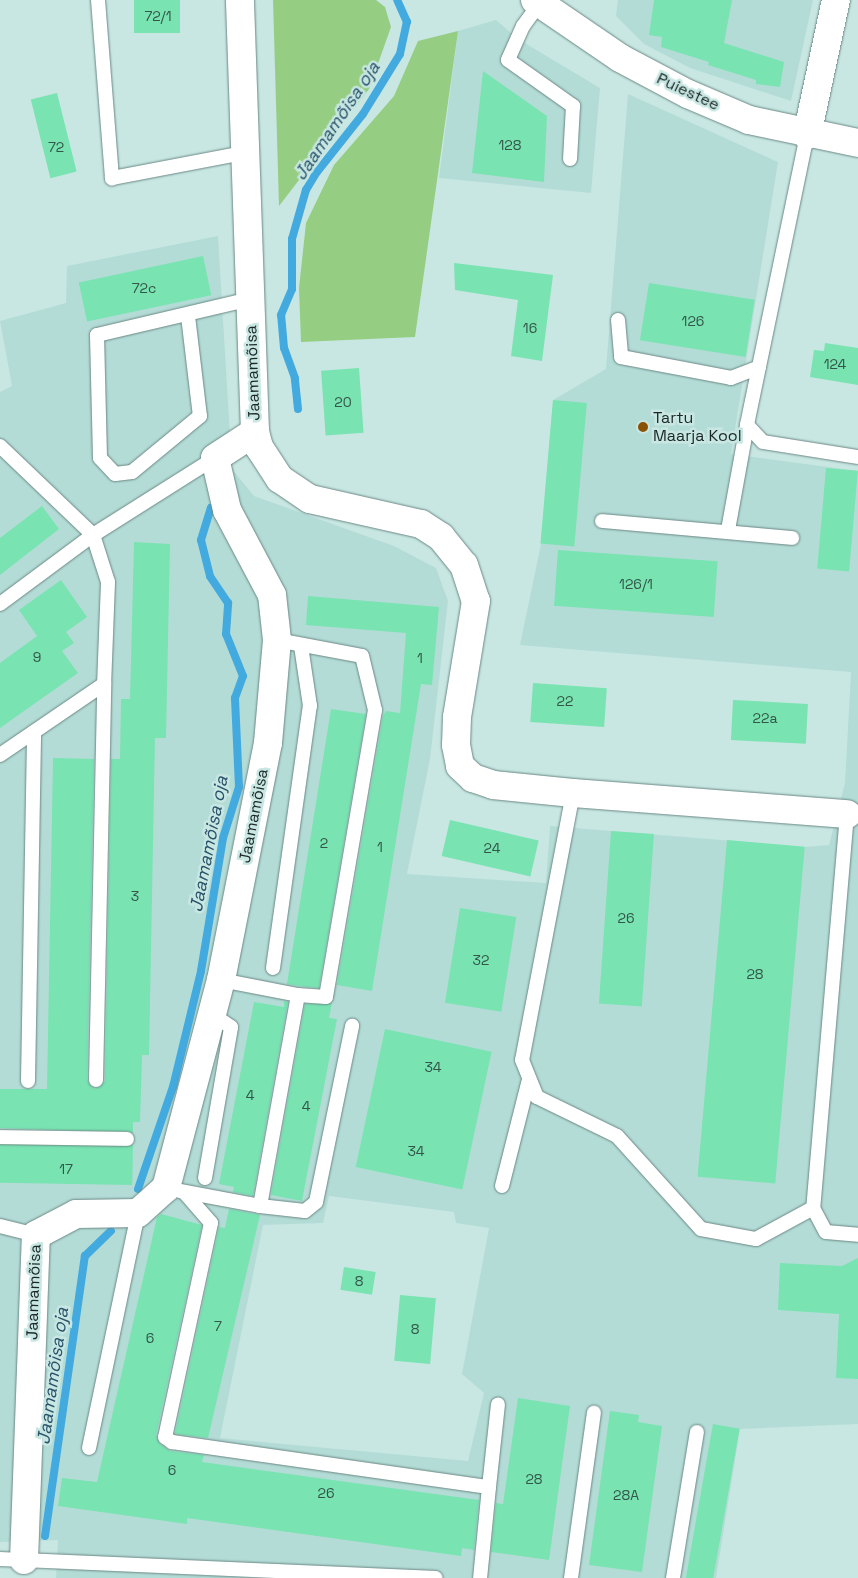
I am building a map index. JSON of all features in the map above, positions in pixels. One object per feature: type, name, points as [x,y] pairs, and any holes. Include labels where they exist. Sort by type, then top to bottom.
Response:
[{"type":"street","name":"Jaamamõisa","points":[[175,1190],[212,1014],[221,980],[289,643],[272,595],[227,510],[215,458],[256,432],[250,299],[248,152],[240,0]]},
{"type":"street","points":[[807,135],[836,0]]},
{"type":"street","name":"Puiestee","points":[[535,1],[620,58],[688,94],[748,120],[807,135],[858,143]]},
{"type":"street","points":[[256,432],[258,447],[280,479],[310,499],[421,524],[454,550],[472,580],[476,601],[457,717],[456,746],[460,766],[473,778],[493,785],[572,793],[847,814]]},
{"type":"street","points":[[138,1213],[175,1190]]},
{"type":"street","name":"Jaamamõisa","points":[[12,1560],[36,1235],[76,1214],[138,1213]]},
{"type":"lane","points":[[98,0],[112,178],[248,152]]},
{"type":"lane","points":[[535,1],[508,60],[573,106],[570,159]]},
{"type":"lane","points":[[728,530],[747,425],[807,135]]},
{"type":"lane","points":[[188,316],[200,416],[132,472],[115,474],[100,458],[97,336],[188,316],[250,299]]},
{"type":"lane","points":[[618,320],[621,357],[731,378],[759,367]]},
{"type":"lane","points":[[747,425],[763,442],[858,457]]},
{"type":"lane","points":[[0,446],[93,535],[108,582],[104,684],[96,1080]]},
{"type":"lane","points":[[0,604],[93,535],[215,458]]},
{"type":"lane","points":[[602,521],[728,530],[792,538]]},
{"type":"lane","points":[[221,980],[298,995],[326,996],[375,710],[362,656],[289,643],[310,706],[273,968]]},
{"type":"lane","points":[[0,756],[104,684]]},
{"type":"lane","points":[[28,1081],[34,732]]},
{"type":"lane","points":[[572,793],[522,1060],[537,1097],[618,1136],[701,1229],[756,1239],[813,1208]]},
{"type":"lane","points":[[847,814],[813,1208],[826,1232],[858,1235]]},
{"type":"lane","points":[[260,1206],[298,995]]},
{"type":"lane","points":[[205,1178],[231,1027],[212,1014]]},
{"type":"lane","points":[[175,1190],[260,1206],[305,1211],[316,1202],[352,1026]]},
{"type":"lane","points":[[502,1186],[530,1079]]},
{"type":"lane","points":[[0,1137],[127,1139]]},
{"type":"lane","points":[[175,1190],[211,1223],[165,1437],[172,1442],[489,1487]]},
{"type":"lane","points":[[90,1448],[138,1213]]},
{"type":"lane","points":[[1,1229],[36,1235]]},
{"type":"lane","points":[[480,1578],[498,1404]]},
{"type":"lane","points":[[571,1578],[594,1413]]},
{"type":"lane","points":[[673,1578],[697,1432]]},
{"type":"lane","points":[[12,1560],[142,1572],[436,1578]]},
{"type":"shaded area","points":[[618,0],[813,0],[791,101],[690,68],[644,44],[616,16]]},
{"type":"shaded area","points":[[496,20],[518,39],[600,88],[591,193],[439,178],[458,31]]},
{"type":"shaded area","points":[[628,94],[778,162],[731,454],[858,471],[858,1424],[740,1429],[716,1578],[56,1578],[58,1540],[0,1542],[0,392],[12,386],[0,321],[66,303],[67,266],[218,236],[232,469],[254,496],[394,546],[436,568],[448,601],[430,759],[407,874],[546,883],[550,826],[805,847],[829,845],[845,783],[851,672],[520,645],[541,544],[553,400],[606,369]],"holes":[[[329,1196],[454,1212],[456,1223],[489,1228],[462,1374],[484,1393],[468,1461],[220,1438],[263,1225],[323,1223]]]},
{"type":"green space","points":[[273,0],[376,0],[385,7],[391,27],[369,89],[279,206]]},
{"type":"green space","points":[[458,31],[415,337],[301,342],[299,288],[306,223],[334,165],[394,96],[418,41]]},
{"type":"building","points":[[134,0],[180,0],[180,33],[134,33]]},
{"type":"building","points":[[654,0],[732,0],[724,43],[784,62],[780,87],[756,84],[756,80],[708,65],[709,62],[661,47],[662,37],[649,35]]},
{"type":"building","points":[[483,71],[547,116],[544,182],[472,173]]},
{"type":"building","points":[[57,93],[77,172],[50,178],[31,100]]},
{"type":"building","points":[[203,256],[211,295],[87,322],[79,282]]},
{"type":"building","points":[[454,263],[553,275],[542,361],[511,356],[518,300],[455,290]]},
{"type":"building","points":[[649,283],[755,300],[746,357],[640,340]]},
{"type":"building","points":[[825,343],[858,348],[858,385],[810,377],[814,350],[824,351]]},
{"type":"building","points":[[359,368],[364,433],[326,435],[321,371]]},
{"type":"building","points":[[553,400],[587,403],[574,546],[540,543]]},
{"type":"building","points":[[826,468],[858,471],[849,571],[817,569]]},
{"type":"building","points":[[42,506],[59,529],[0,575],[0,538]]},
{"type":"building","points":[[134,542],[170,544],[166,738],[155,738],[149,1055],[142,1055],[140,1122],[133,1122],[133,1133],[0,1128],[0,1089],[47,1089],[53,758],[94,759],[87,1080],[95,1089],[105,1081],[111,759],[120,759],[121,699],[130,699]]},
{"type":"building","points":[[558,550],[718,561],[714,617],[554,606]]},
{"type":"building","points":[[61,580],[87,617],[66,632],[74,643],[62,651],[78,673],[0,728],[0,663],[37,636],[19,610]]},
{"type":"building","points":[[308,596],[439,607],[432,685],[421,684],[372,991],[337,985],[383,716],[386,711],[400,713],[406,633],[306,625]]},
{"type":"building","points":[[533,683],[607,688],[604,727],[530,722]]},
{"type":"building","points":[[733,700],[808,704],[806,744],[731,740]]},
{"type":"building","points":[[331,709],[366,714],[319,988],[287,984]]},
{"type":"building","points":[[450,820],[539,840],[530,877],[442,856]]},
{"type":"building","points":[[611,831],[654,834],[642,1007],[599,1004]]},
{"type":"building","points":[[727,840],[805,847],[775,1184],[698,1177]]},
{"type":"building","points":[[460,908],[516,917],[501,1012],[445,1003]]},
{"type":"building","points":[[284,1001],[288,1002],[253,1196],[233,1192],[234,1187],[219,1184],[254,1002],[284,1007]]},
{"type":"building","points":[[332,1003],[329,1018],[337,1019],[302,1201],[271,1195],[305,1004]]},
{"type":"building","points":[[385,1029],[492,1052],[462,1190],[356,1167]]},
{"type":"building","points":[[0,1143],[133,1145],[132,1185],[0,1183]]},
{"type":"building","points":[[229,1209],[260,1215],[208,1438],[175,1434],[219,1227],[225,1228]]},
{"type":"building","points":[[161,1214],[202,1225],[156,1435],[160,1444],[170,1451],[204,1455],[202,1462],[479,1500],[474,1550],[462,1548],[461,1556],[187,1518],[187,1524],[58,1506],[62,1478],[97,1482],[157,1217]]},
{"type":"building","points":[[858,1258],[858,1379],[836,1378],[839,1314],[778,1310],[780,1263],[842,1266]]},
{"type":"building","points":[[344,1267],[376,1272],[372,1295],[340,1290]]},
{"type":"building","points":[[400,1295],[436,1298],[430,1364],[394,1361]]},
{"type":"building","points":[[518,1398],[570,1406],[549,1560],[491,1552],[496,1503],[503,1504]]},
{"type":"building","points":[[610,1411],[639,1415],[638,1422],[662,1426],[642,1572],[589,1565]]},
{"type":"building","points":[[713,1424],[740,1429],[713,1578],[686,1578]]},
{"type":"waterway","name":"Jaamamõisa oja","points":[[298,409],[295,378],[284,348],[281,315],[292,289],[292,239],[306,190],[317,172],[363,114],[400,54],[407,22],[397,0]]},
{"type":"waterway","name":"Jaamamõisa oja","points":[[138,1189],[173,1087],[201,971],[223,838],[239,787],[235,698],[243,676],[226,634],[228,603],[210,576],[201,540],[211,508]]},
{"type":"waterway","name":"Jaamamõisa oja","points":[[45,1536],[85,1256],[111,1231]]},
{"type":"place","name":"Tartu Maarja Kool","points":[[643,427]]}]
